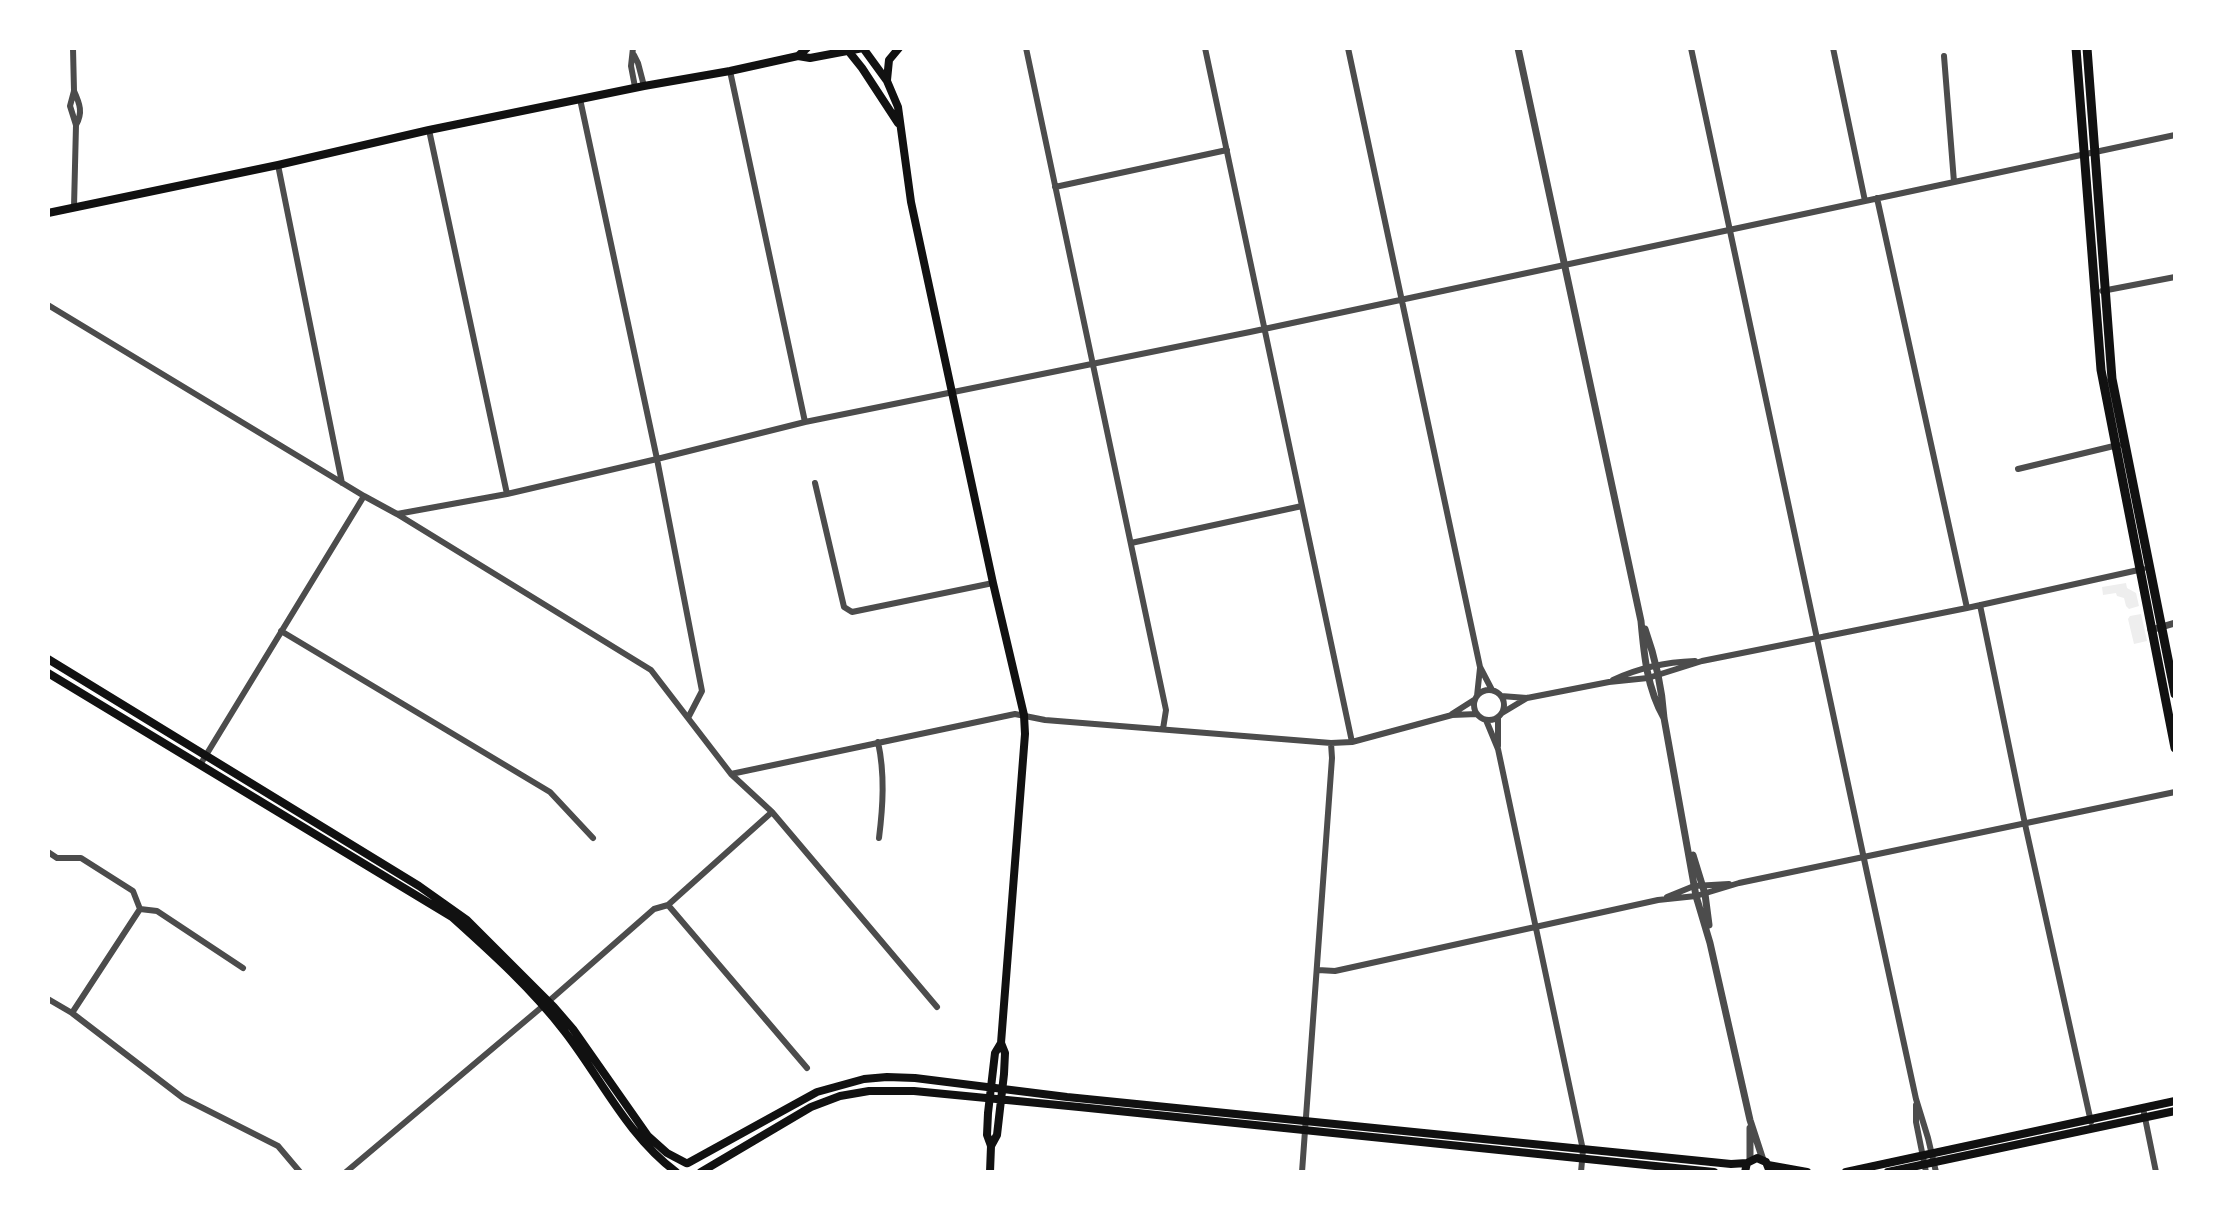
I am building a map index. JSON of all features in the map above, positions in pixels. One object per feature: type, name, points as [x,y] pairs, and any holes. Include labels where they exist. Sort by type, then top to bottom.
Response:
[{"type":"main road","points":[[798,56],[806,48]]},
{"type":"main road","points":[[48,213],[639,87],[798,56],[810,58],[863,48],[887,81],[898,107],[911,202],[993,583],[1024,715],[1025,734],[1001,1043],[1005,1053],[997,1136],[991,1146]]},
{"type":"main road","points":[[887,81],[889,60],[899,48]]},
{"type":"main road","points":[[2076,48],[2101,370],[2149,568],[2175,694]]},
{"type":"main road","points":[[2087,48],[2112,379],[2120,445],[2139,570],[2175,748]]},
{"type":"main road","points":[[847,50],[862,68],[899,126]]},
{"type":"main road","points":[[48,659],[454,909],[480,932],[546,1003],[646,1147],[676,1172],[679,1167],[817,1092],[864,1080],[887,1077],[915,1078],[991,1086],[1067,1101]]},
{"type":"main road","points":[[48,673],[452,916],[578,1035],[648,1136],[667,1153],[694,1166],[699,1172],[811,1107],[840,1096],[869,1091],[914,1091],[1001,1100],[1067,1101],[1583,1154],[1714,1172]]},
{"type":"main road","points":[[990,1172],[991,1146],[987,1135],[989,1099],[995,1053],[1001,1043]]},
{"type":"main road","points":[[914,1091],[915,1078]]},
{"type":"main road","points":[[2144,1113],[2175,1101]]},
{"type":"main road","points":[[1888,1172],[2091,1124],[2144,1113],[2175,1111]]},
{"type":"main road","points":[[1583,1154],[1747,1165],[1757,1158],[1767,1166],[1807,1172]]},
{"type":"main road","points":[[1846,1172],[1929,1163]]},
{"type":"street","points":[[73,48],[74,91],[70,110],[76,125],[74,207]]},
{"type":"street","points":[[1026,48],[1166,710],[1162,729]]},
{"type":"street","points":[[1205,48],[1352,742]]},
{"type":"street","points":[[1348,48],[1480,668],[1492,690],[1502,696],[1527,698],[1608,682],[1648,678],[1702,661],[1967,608],[2149,568]]},
{"type":"street","points":[[1518,48],[1641,621],[1648,678],[1656,704],[1664,718]]},
{"type":"street","points":[[1691,48],[1916,1099],[1916,1122],[1929,1163]]},
{"type":"street","points":[[1833,48],[1864,201]]},
{"type":"street","points":[[633,51],[638,63],[639,87]]},
{"type":"street","points":[[1944,56],[1953,182]]},
{"type":"street","points":[[730,71],[805,422]]},
{"type":"street","points":[[74,91],[81,108],[81,115],[76,125]]},
{"type":"street","points":[[580,99],[657,459],[702,691],[688,718]]},
{"type":"street","points":[[429,130],[507,494]]},
{"type":"street","points":[[397,514],[507,494],[805,422],[1264,329],[2175,135]]},
{"type":"street","points":[[1055,187],[1227,150]]},
{"type":"street","points":[[278,165],[342,483]]},
{"type":"street","points":[[1877,198],[1967,608]]},
{"type":"street","points":[[2094,293],[2175,277]]},
{"type":"street","points":[[48,305],[397,514],[651,670],[731,774],[772,812],[937,1007]]},
{"type":"street","points":[[2018,469],[2120,445]]},
{"type":"street","points":[[815,483],[844,607],[852,612],[993,583]]},
{"type":"street","points":[[200,765],[364,496]]},
{"type":"street","points":[[1131,543],[1302,506]]},
{"type":"street","points":[[1980,605],[2091,1124]]},
{"type":"street","points":[[1641,621],[1650,644],[1663,696],[1664,718],[1698,885],[1696,896],[1710,943],[1749,1120],[1767,1166]]},
{"type":"street","points":[[2151,630],[2175,623]]},
{"type":"street","points":[[281,631],[550,792],[593,838]]},
{"type":"street","points":[[1608,682],[1647,668],[1702,661]]},
{"type":"street","points":[[1477,714],[1474,705],[1480,668]]},
{"type":"street","points":[[1452,715],[1484,691],[1492,690]]},
{"type":"street","points":[[1498,749],[1500,715],[1504,705],[1502,696]]},
{"type":"street","points":[[1486,720],[1500,715],[1527,698]]},
{"type":"street","points":[[731,774],[1005,715],[1331,744],[1352,742],[1452,715],[1477,714],[1486,720],[1498,749],[1583,1154],[1581,1172]]},
{"type":"street","points":[[878,742],[883,776],[883,808],[879,837]]},
{"type":"street","points":[[1302,1172],[1318,970],[1332,758],[1331,744]]},
{"type":"street","points":[[1318,970],[1335,971],[1658,900],[1696,896],[1739,883],[2175,792]]},
{"type":"street","points":[[346,1172],[654,909],[668,905],[772,812]]},
{"type":"street","points":[[48,852],[57,858],[81,858],[133,891],[141,909]]},
{"type":"street","points":[[1658,900],[1698,885],[1739,883]]},
{"type":"street","points":[[1698,885],[1705,894],[1710,943]]},
{"type":"street","points":[[668,905],[807,1068]]},
{"type":"street","points":[[141,909],[156,911],[243,968]]},
{"type":"street","points":[[72,1013],[141,909]]},
{"type":"street","points":[[48,999],[72,1013],[183,1098],[278,1146],[300,1172]]},
{"type":"street","points":[[2144,1113],[2156,1172]]},
{"type":"street","points":[[1747,1165],[1749,1120]]},
{"type":"shaded area","points":[[2126,583],[2127,588],[2136,593],[2139,606],[2129,609],[2124,598],[2117,596],[2116,593],[2103,595],[2102,587]]},
{"type":"shaded area","points":[[2141,614],[2147,641],[2134,644],[2128,619],[2130,616]]}]
